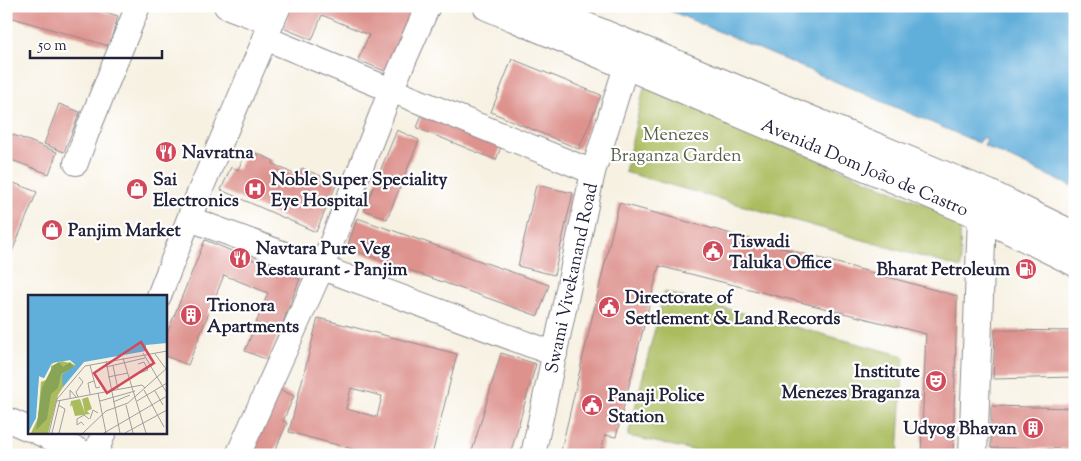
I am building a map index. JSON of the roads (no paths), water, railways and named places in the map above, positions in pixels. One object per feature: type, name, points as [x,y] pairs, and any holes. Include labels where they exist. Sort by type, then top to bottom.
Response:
[{"type":"main road","name":"Avenida Dom João de Castro","points":[[487,6],[628,55],[986,205],[1075,236]]},
{"type":"main road","name":"Avenida Dom João de Castro","points":[[536,6],[628,55]]},
{"type":"main road","name":"Avenida Dom João de Castro","points":[[986,205],[1075,262]]},
{"type":"main road","points":[[973,455],[986,205]]},
{"type":"street","points":[[76,163],[138,6]]},
{"type":"street","points":[[226,6],[272,22],[390,90],[593,172]]},
{"type":"street","points":[[238,455],[322,267],[390,90],[428,6]]},
{"type":"street","points":[[159,295],[197,198],[272,22]]},
{"type":"street","name":"Swami Vivekanand Road","points":[[533,455],[593,172],[628,55]]},
{"type":"street","points":[[190,219],[555,354]]},
{"type":"street","points":[[6,419],[28,429]]},
{"type":"street","points":[[41,434],[89,455]]},
{"type":"street","points":[[95,455],[103,434]]},
{"type":"water","points":[[659,6],[1075,6],[1075,179],[1071,186],[984,146],[987,140],[982,137],[979,143]]},
{"type":"place","name":"Navratna","points":[[166,152]]},
{"type":"place","name":"Sai Electronics","points":[[137,189]]},
{"type":"place","name":"Noble Super Speciality Eye Hospital","points":[[255,189]]},
{"type":"place","name":"Panjim Market","points":[[52,230]]},
{"type":"place","name":"Tiswadi Taluka Office","points":[[713,251]]},
{"type":"place","name":"Navtara Pure Veg Restaurant - Panjim","points":[[240,258]]},
{"type":"place","name":"Bharat Petroleum","points":[[1026,269]]},
{"type":"place","name":"Directorate of Settlement & Land Records","points":[[609,307]]},
{"type":"place","name":"Trionora Apartments","points":[[191,315]]},
{"type":"place","name":"Institute Menezes Braganza","points":[[936,381]]},
{"type":"place","name":"Panaji Police Station","points":[[592,405]]},
{"type":"place","name":"Udyog Bhavan","points":[[1033,428]]},
{"type":"park label","name":"Menezes Braganza Garden","points":[[676,144]]}]
